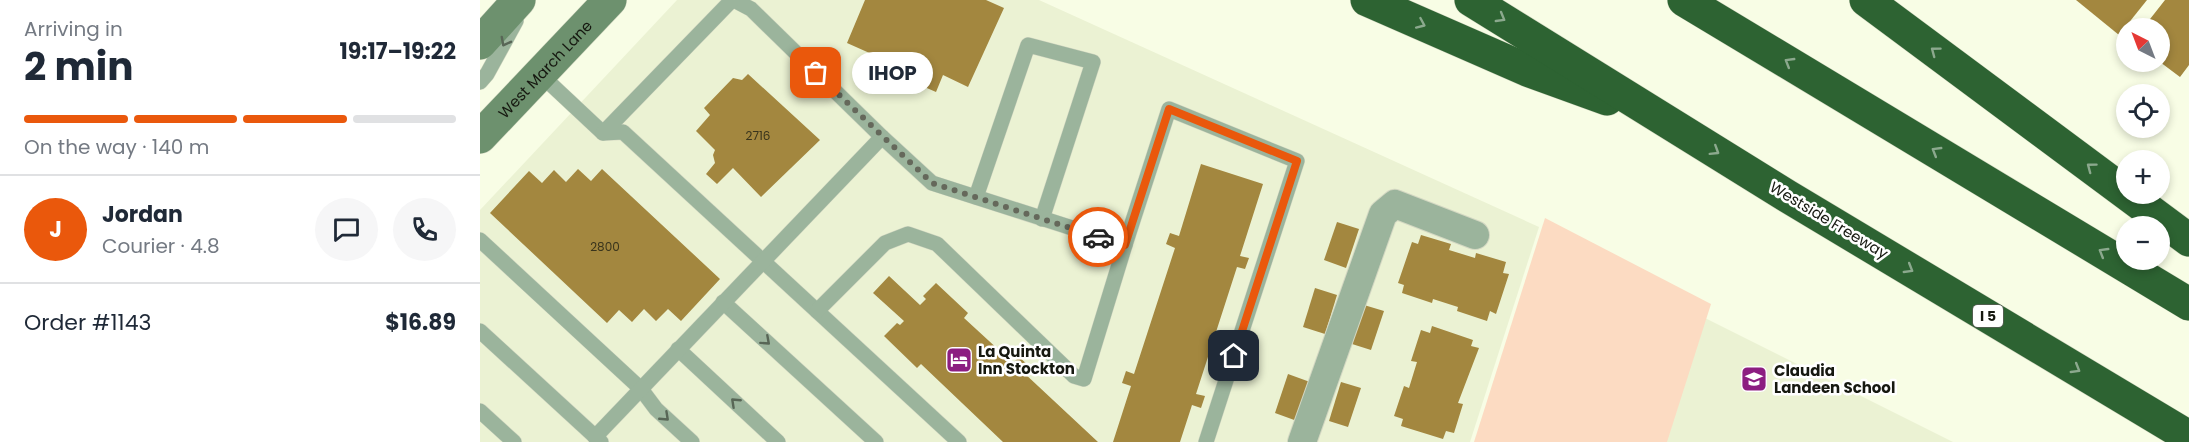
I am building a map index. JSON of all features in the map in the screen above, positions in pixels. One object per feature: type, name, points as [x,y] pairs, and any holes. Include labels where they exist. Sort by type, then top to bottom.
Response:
[{"type":"highway","points":[[1367,0],[1527,70],[1665,120]]},
{"type":"highway","name":"Westside Freeway","points":[[1471,0],[1787,195],[2189,437]]},
{"type":"highway","points":[[1684,0],[2189,304]]},
{"type":"highway","points":[[1870,3],[2189,240]]},
{"type":"main road","points":[[480,43],[519,0]]},
{"type":"main road","name":"West March Lane","points":[[480,137],[610,0]]},
{"type":"street","points":[[1302,442],[1383,214],[1395,204],[1475,235]]},
{"type":"lane","points":[[480,82],[487,74],[527,0]]},
{"type":"lane","points":[[603,134],[733,0],[751,9],[932,183],[1125,245]]},
{"type":"lane","points":[[976,198],[1028,45],[1094,62],[1042,219]]},
{"type":"lane","points":[[540,74],[603,134],[623,132],[959,442]]},
{"type":"lane","points":[[817,311],[885,243],[908,234],[937,244],[1074,376],[1084,379],[1169,109],[1297,161],[1206,442]]},
{"type":"lane","points":[[480,331],[598,440],[640,389],[882,137]]},
{"type":"lane","points":[[480,240],[640,389],[656,409],[692,442]]},
{"type":"lane","points":[[723,302],[876,442]]},
{"type":"lane","points":[[678,349],[778,442]]},
{"type":"lane","points":[[480,411],[514,442]]},
{"type":"shaded area","points":[[677,0],[1039,0],[1539,227],[1470,442],[480,442],[480,210]]},
{"type":"shaded area","points":[[1545,218],[1711,304],[1667,442],[1474,442]]},
{"type":"shaded area","name":"Claudia Landeen School","points":[[1701,316],[1953,442],[1661,442]]},
{"type":"building","points":[[865,0],[986,0],[1004,8],[968,87],[943,75],[936,92],[906,79],[910,71],[847,43]]},
{"type":"building","points":[[2076,0],[2147,0],[2133,18],[2116,18],[2116,33]]},
{"type":"building","points":[[2165,0],[2189,0],[2189,65],[2180,77],[2170,70],[2170,18],[2151,18]]},
{"type":"building","points":[[748,74],[820,140],[761,197],[733,168],[717,184],[706,174],[715,163],[713,155],[715,150],[696,131],[710,115],[704,108],[733,78],[742,80]]},
{"type":"building","points":[[1201,164],[1263,184],[1240,256],[1249,258],[1245,269],[1237,267],[1196,394],[1205,396],[1201,408],[1192,405],[1180,442],[1113,442],[1131,386],[1122,383],[1126,371],[1134,374],[1175,248],[1166,244],[1170,233],[1179,236]]},
{"type":"building","points":[[578,169],[591,181],[602,169],[720,279],[681,321],[668,309],[656,321],[644,309],[632,322],[619,310],[607,323],[490,213],[529,171],[542,183],[554,170],[566,182]]},
{"type":"building","points":[[1337,222],[1359,229],[1346,268],[1324,260]]},
{"type":"building","points":[[1421,235],[1451,244],[1449,250],[1475,258],[1476,253],[1506,262],[1503,273],[1509,274],[1496,314],[1490,311],[1487,321],[1457,311],[1458,307],[1433,299],[1432,303],[1402,293],[1404,285],[1398,283],[1412,242],[1418,244]]},
{"type":"building","name":"La Quinta Inn Stockton","points":[[889,276],[920,305],[926,299],[923,296],[936,283],[968,313],[964,318],[1013,363],[1019,357],[1028,365],[1023,372],[1098,442],[1003,442],[921,364],[917,368],[884,336],[897,323],[900,325],[904,321],[873,293]]},
{"type":"building","points":[[1315,288],[1337,295],[1325,334],[1303,327]]},
{"type":"building","points":[[1364,305],[1384,311],[1371,350],[1352,344]]},
{"type":"building","points":[[1432,326],[1473,340],[1471,346],[1479,348],[1458,403],[1463,404],[1454,433],[1446,431],[1443,439],[1401,426],[1403,419],[1394,416],[1404,386],[1409,388],[1417,362],[1411,361],[1421,330],[1430,333]]},
{"type":"building","points":[[1288,374],[1310,382],[1297,421],[1275,413]]},
{"type":"building","points":[[1341,382],[1361,388],[1348,427],[1329,421]]},
{"type":"way so far","points":[[816,73],[932,183],[1098,237]]},
{"type":"place","name":"IHOP","points":[[816,73]]},
{"type":"place","name":"La Quinta Inn Stockton","points":[[959,360]]},
{"type":"place","name":"Claudia Landeen School","points":[[1754,379]]},
{"type":"route","points":[[1098,237],[1125,245],[1169,109],[1297,161],[1234,356]]}]
